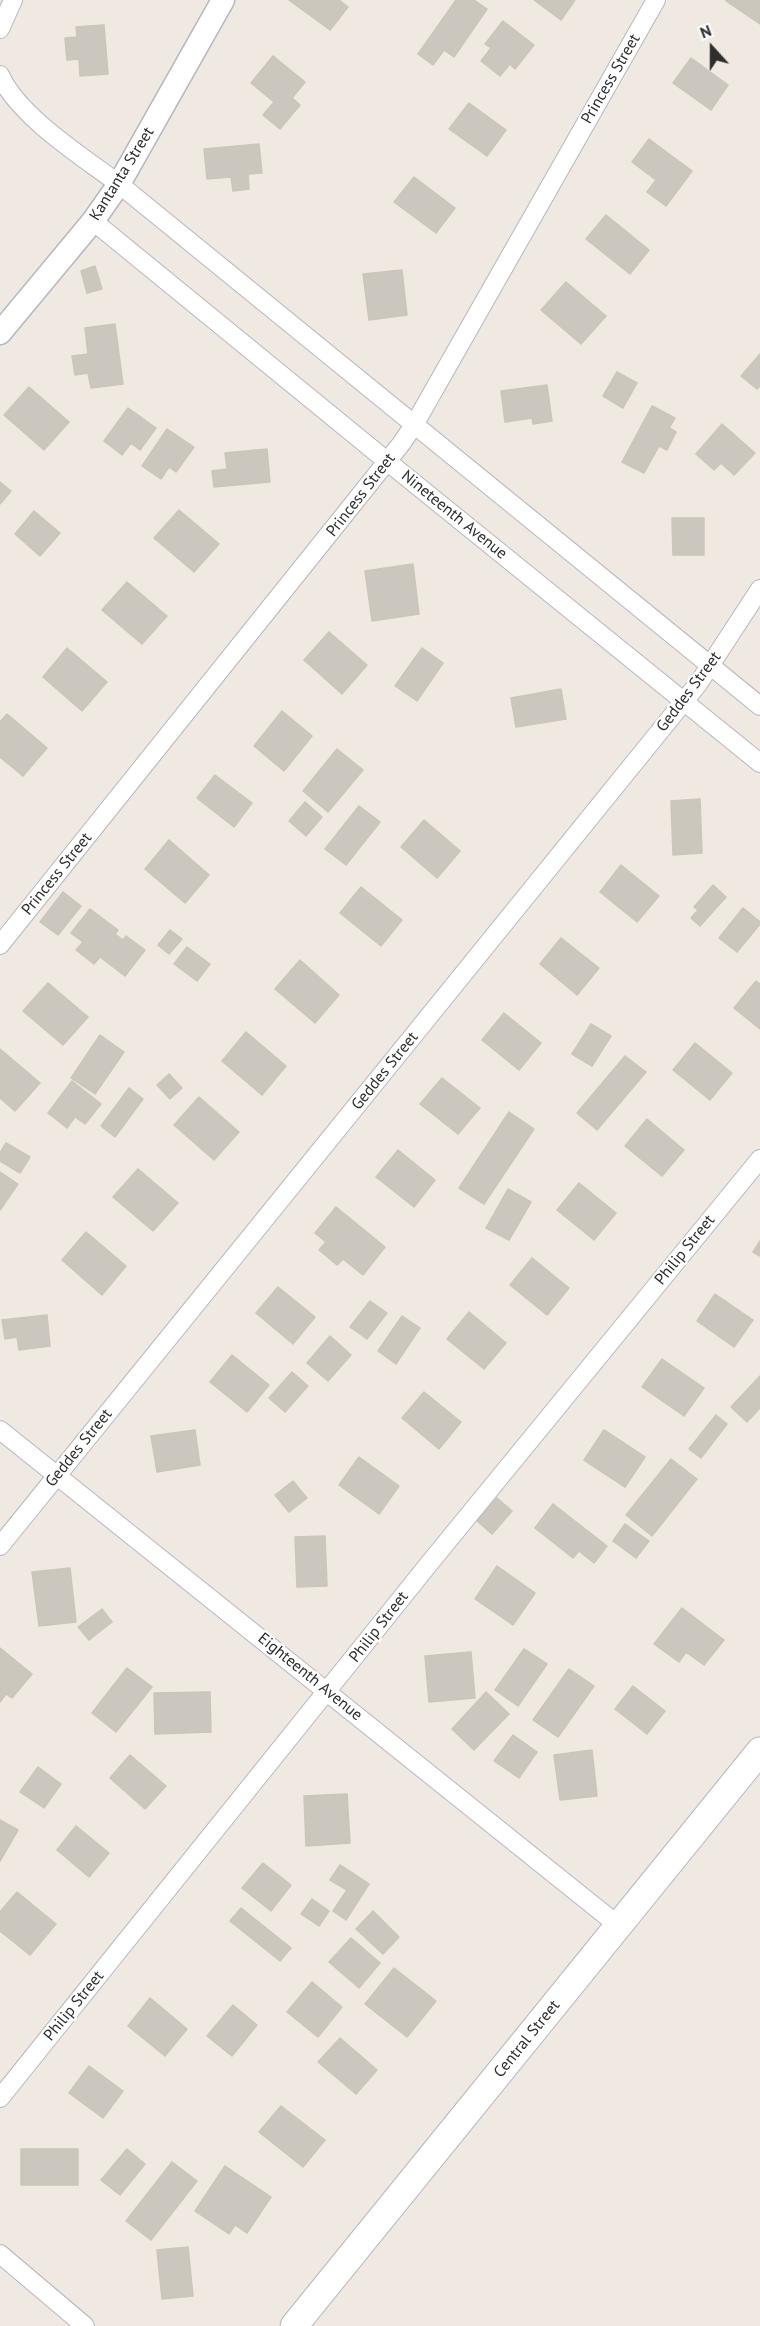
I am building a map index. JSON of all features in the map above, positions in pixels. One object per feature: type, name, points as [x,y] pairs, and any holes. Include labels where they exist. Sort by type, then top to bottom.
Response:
[{"type":"main road","name":"Central Street","points":[[294,2326],[760,1751]]},
{"type":"street","points":[[0,29],[13,0]]},
{"type":"street","name":"Kantanta Street","points":[[0,333],[93,220],[119,184],[223,0]]},
{"type":"street","name":"Princess Street","points":[[0,945],[388,462],[414,425],[656,0]]},
{"type":"street","points":[[0,75],[10,93],[29,113],[760,706]]},
{"type":"street","name":"Nineteenth Avenue","points":[[93,220],[760,763]]},
{"type":"street","name":"Geddes Street","points":[[0,1546],[684,701],[711,666],[760,589]]},
{"type":"street","name":"Philip Street","points":[[0,2098],[428,1565],[760,1159]]},
{"type":"street","name":"Eighteenth Avenue","points":[[0,1430],[619,1926]]},
{"type":"street","points":[[0,2254],[85,2326]]},
{"type":"building","points":[[289,0],[339,0],[348,7],[330,30]]},
{"type":"building","points":[[456,0],[474,0],[487,9],[454,57],[444,50],[433,65],[418,54]]},
{"type":"building","points":[[534,0],[575,0],[561,20]]},
{"type":"building","points":[[726,0],[760,0],[760,24],[726,1]]},
{"type":"building","points":[[503,21],[534,45],[515,69],[510,64],[500,76],[481,61],[491,48],[485,44]]},
{"type":"building","points":[[104,25],[108,74],[80,76],[79,59],[67,60],[65,38],[77,37],[76,27]]},
{"type":"building","points":[[273,56],[305,82],[292,98],[300,105],[280,129],[263,115],[274,102],[251,83]]},
{"type":"building","points":[[691,58],[728,85],[711,110],[673,83]]},
{"type":"building","points":[[469,103],[506,130],[487,156],[449,129]]},
{"type":"building","points":[[649,139],[692,171],[666,206],[647,192],[656,180],[632,162]]},
{"type":"building","points":[[259,144],[262,173],[248,174],[249,189],[233,191],[231,177],[207,179],[204,149]]},
{"type":"building","points":[[414,177],[455,208],[436,233],[394,202]]},
{"type":"building","points":[[606,215],[649,250],[630,274],[586,239]]},
{"type":"building","points":[[95,266],[102,289],[87,293],[81,271]]},
{"type":"building","points":[[402,270],[407,315],[369,320],[363,274]]},
{"type":"building","points":[[566,282],[606,316],[581,344],[541,310]]},
{"type":"building","points":[[115,324],[123,384],[91,388],[88,373],[75,375],[72,356],[88,354],[85,328]]},
{"type":"building","points":[[760,354],[760,386],[757,389],[741,376]]},
{"type":"building","points":[[617,372],[637,383],[623,408],[603,396]]},
{"type":"building","points":[[547,385],[552,421],[533,424],[532,418],[505,422],[501,391]]},
{"type":"building","points":[[29,387],[69,422],[44,450],[4,415]]},
{"type":"building","points":[[652,406],[675,418],[669,428],[676,432],[667,450],[659,446],[644,473],[622,462]]},
{"type":"building","points":[[128,408],[156,428],[140,450],[131,443],[122,455],[104,441]]},
{"type":"building","points":[[722,424],[755,453],[734,475],[721,463],[714,470],[696,454]]},
{"type":"building","points":[[167,429],[194,447],[176,472],[169,467],[161,479],[142,466]]},
{"type":"building","points":[[267,449],[270,482],[214,487],[212,471],[227,469],[225,453]]},
{"type":"building","points":[[0,482],[11,491],[0,504]]},
{"type":"building","points":[[179,510],[219,544],[194,572],[154,538]]},
{"type":"building","points":[[34,511],[60,533],[40,556],[15,534]]},
{"type":"building","points":[[672,518],[704,518],[704,555],[673,555]]},
{"type":"building","points":[[413,564],[419,614],[372,621],[365,571]]},
{"type":"building","points":[[127,582],[167,616],[142,644],[102,610]]},
{"type":"building","points":[[329,632],[367,665],[342,694],[304,660]]},
{"type":"building","points":[[67,648],[107,682],[82,711],[43,677]]},
{"type":"building","points":[[422,648],[443,663],[417,701],[395,686]]},
{"type":"building","points":[[561,689],[566,719],[516,727],[511,698]]},
{"type":"building","points":[[282,711],[312,736],[284,771],[254,746]]},
{"type":"building","points":[[7,714],[47,748],[23,776],[0,757],[0,722]]},
{"type":"building","points":[[337,749],[363,770],[328,812],[303,791]]},
{"type":"building","points":[[215,775],[252,803],[234,827],[197,798]]},
{"type":"building","points":[[700,799],[702,853],[673,855],[671,801]]},
{"type":"building","points":[[305,802],[322,817],[306,836],[289,821]]},
{"type":"building","points":[[359,806],[380,822],[346,865],[325,849]]},
{"type":"building","points":[[424,820],[460,851],[437,878],[401,847]]},
{"type":"building","points":[[169,840],[209,875],[185,903],[145,869]]},
{"type":"building","points":[[621,865],[659,896],[637,922],[600,892]]},
{"type":"building","points":[[713,885],[726,897],[700,926],[691,918],[698,910],[694,907]]},
{"type":"building","points":[[361,887],[402,920],[381,946],[340,913]]},
{"type":"building","points":[[63,892],[81,906],[58,935],[40,922]]},
{"type":"building","points":[[743,908],[760,924],[737,952],[719,938]]},
{"type":"building","points":[[90,909],[118,930],[115,934],[123,940],[126,936],[145,950],[125,976],[100,957],[94,964],[76,950],[83,942],[71,933]]},
{"type":"building","points":[[170,930],[182,939],[169,954],[158,945]]},
{"type":"building","points":[[561,938],[599,968],[577,995],[540,964]]},
{"type":"building","points":[[187,947],[210,964],[197,981],[174,964]]},
{"type":"building","points":[[300,960],[339,995],[315,1023],[275,989]]},
{"type":"building","points":[[756,981],[760,984],[760,1029],[734,1008]]},
{"type":"building","points":[[48,983],[88,1017],[63,1045],[23,1011]]},
{"type":"building","points":[[504,1013],[541,1043],[519,1070],[482,1040]]},
{"type":"building","points":[[591,1024],[611,1036],[592,1066],[572,1054]]},
{"type":"building","points":[[246,1032],[286,1066],[262,1095],[222,1061]]},
{"type":"building","points":[[100,1035],[124,1052],[95,1094],[71,1078]]},
{"type":"building","points":[[695,1043],[732,1073],[710,1100],[673,1070]]},
{"type":"building","points":[[0,1049],[40,1083],[15,1111],[0,1098]]},
{"type":"building","points":[[625,1056],[646,1072],[597,1130],[577,1113]]},
{"type":"building","points":[[169,1074],[182,1088],[170,1099],[157,1085]]},
{"type":"building","points":[[442,1078],[480,1108],[458,1134],[420,1104]]},
{"type":"building","points":[[72,1081],[101,1104],[85,1124],[75,1117],[67,1128],[48,1113]]},
{"type":"building","points":[[129,1088],[143,1099],[115,1137],[101,1126]]},
{"type":"building","points":[[199,1097],[239,1132],[214,1160],[174,1125]]},
{"type":"building","points":[[509,1112],[534,1129],[484,1204],[459,1188]]},
{"type":"building","points":[[647,1119],[684,1150],[662,1176],[625,1146]]},
{"type":"building","points":[[6,1143],[30,1157],[20,1173],[0,1161],[0,1153]]},
{"type":"building","points":[[398,1150],[435,1180],[414,1207],[376,1177]]},
{"type":"building","points":[[138,1169],[178,1203],[153,1231],[113,1197]]},
{"type":"building","points":[[0,1172],[18,1184],[0,1210]]},
{"type":"building","points":[[579,1183],[616,1213],[594,1240],[557,1210]]},
{"type":"building","points":[[508,1189],[531,1202],[509,1240],[486,1228]]},
{"type":"building","points":[[336,1207],[385,1247],[363,1275],[343,1259],[337,1265],[319,1250],[326,1242],[315,1233]]},
{"type":"building","points":[[86,1232],[126,1266],[102,1295],[62,1260]]},
{"type":"building","points":[[760,1241],[760,1256],[753,1252]]},
{"type":"building","points":[[532,1258],[569,1288],[547,1315],[510,1285]]},
{"type":"building","points":[[278,1287],[315,1317],[293,1344],[256,1313]]},
{"type":"building","points":[[715,1294],[753,1320],[734,1347],[697,1321]]},
{"type":"building","points":[[370,1301],[387,1313],[367,1339],[350,1327]]},
{"type":"building","points":[[469,1312],[506,1343],[484,1369],[447,1339]]},
{"type":"building","points":[[47,1315],[50,1346],[19,1350],[17,1337],[5,1339],[2,1320]]},
{"type":"building","points":[[402,1316],[420,1328],[396,1364],[378,1351]]},
{"type":"building","points":[[330,1336],[351,1355],[328,1381],[307,1363]]},
{"type":"building","points":[[232,1355],[269,1385],[247,1412],[210,1382]]},
{"type":"building","points":[[662,1359],[704,1388],[684,1416],[642,1387]]},
{"type":"building","points":[[292,1372],[308,1386],[285,1412],[269,1398]]},
{"type":"building","points":[[760,1376],[760,1408],[747,1422],[731,1407]]},
{"type":"building","points":[[424,1392],[461,1422],[439,1449],[402,1418]]},
{"type":"building","points":[[716,1415],[727,1424],[701,1458],[689,1449]]},
{"type":"building","points":[[195,1430],[200,1465],[157,1472],[151,1436]]},
{"type":"building","points":[[604,1430],[645,1457],[625,1487],[584,1460]]},
{"type":"building","points":[[359,1457],[399,1486],[379,1514],[339,1485]]},
{"type":"building","points":[[671,1459],[697,1479],[652,1536],[626,1515]]},
{"type":"building","points":[[293,1481],[307,1498],[289,1512],[275,1495]]},
{"type":"building","points":[[497,1498],[512,1511],[492,1534],[477,1521]]},
{"type":"building","points":[[553,1504],[607,1546],[594,1563],[579,1551],[573,1558],[535,1528]]},
{"type":"building","points":[[625,1524],[649,1541],[636,1558],[613,1541]]},
{"type":"building","points":[[325,1536],[327,1586],[297,1587],[295,1537]]},
{"type":"building","points":[[497,1566],[535,1593],[513,1625],[475,1599]]},
{"type":"building","points":[[70,1568],[76,1622],[39,1626],[32,1572]]},
{"type":"building","points":[[682,1608],[724,1640],[704,1665],[686,1652],[679,1662],[654,1644]]},
{"type":"building","points":[[102,1609],[112,1622],[89,1640],[78,1627]]},
{"type":"building","points":[[0,1648],[32,1674],[12,1698],[6,1694],[0,1702]]},
{"type":"building","points":[[524,1649],[547,1664],[518,1706],[495,1690]]},
{"type":"building","points":[[471,1652],[475,1698],[429,1702],[425,1656]]},
{"type":"building","points":[[127,1668],[152,1687],[116,1732],[92,1713]]},
{"type":"building","points":[[569,1669],[594,1686],[558,1737],[533,1720]]},
{"type":"building","points":[[633,1686],[665,1711],[647,1734],[615,1709]]},
{"type":"building","points":[[210,1692],[211,1732],[155,1734],[154,1693]]},
{"type":"building","points":[[486,1692],[509,1714],[474,1750],[452,1729]]},
{"type":"building","points":[[513,1735],[537,1752],[519,1778],[494,1761]]},
{"type":"building","points":[[592,1750],[597,1796],[560,1800],[554,1755]]},
{"type":"building","points":[[130,1755],[166,1786],[145,1809],[110,1778]]},
{"type":"building","points":[[38,1767],[61,1784],[44,1808],[20,1792]]},
{"type":"building","points":[[347,1794],[350,1843],[306,1846],[304,1796]]},
{"type":"building","points":[[0,1820],[18,1830],[0,1861]]},
{"type":"building","points":[[76,1826],[109,1853],[89,1877],[57,1850]]},
{"type":"building","points":[[263,1863],[291,1885],[271,1911],[242,1888]]},
{"type":"building","points":[[340,1865],[369,1884],[346,1920],[333,1911],[347,1890],[330,1880]]},
{"type":"building","points":[[17,1892],[56,1924],[30,1955],[0,1931],[0,1912]]},
{"type":"building","points":[[312,1899],[329,1911],[319,1926],[301,1914]]},
{"type":"building","points":[[241,1908],[291,1948],[280,1961],[230,1921]]},
{"type":"building","points":[[373,1911],[399,1937],[383,1954],[356,1929]]},
{"type":"building","points":[[351,1938],[380,1963],[359,1988],[329,1962]]},
{"type":"building","points":[[394,1968],[436,2001],[407,2037],[365,2004]]},
{"type":"building","points":[[312,1982],[342,2007],[318,2037],[287,2012]]},
{"type":"building","points":[[150,1998],[187,2029],[165,2056],[128,2026]]},
{"type":"building","points":[[233,2005],[257,2025],[232,2056],[207,2036]]},
{"type":"building","points":[[340,2038],[377,2070],[356,2094],[318,2062]]},
{"type":"building","points":[[89,2066],[123,2091],[103,2118],[69,2093]]},
{"type":"building","points":[[281,2106],[325,2140],[303,2167],[259,2132]]},
{"type":"building","points":[[21,2149],[78,2149],[78,2185],[21,2185]]},
{"type":"building","points":[[127,2149],[145,2164],[120,2195],[101,2180]]},
{"type":"building","points":[[172,2162],[197,2181],[151,2240],[126,2221]]},
{"type":"building","points":[[225,2166],[271,2197],[247,2233],[235,2225],[229,2234],[195,2211]]},
{"type":"building","points":[[188,2247],[193,2296],[162,2299],[157,2250]]}]
